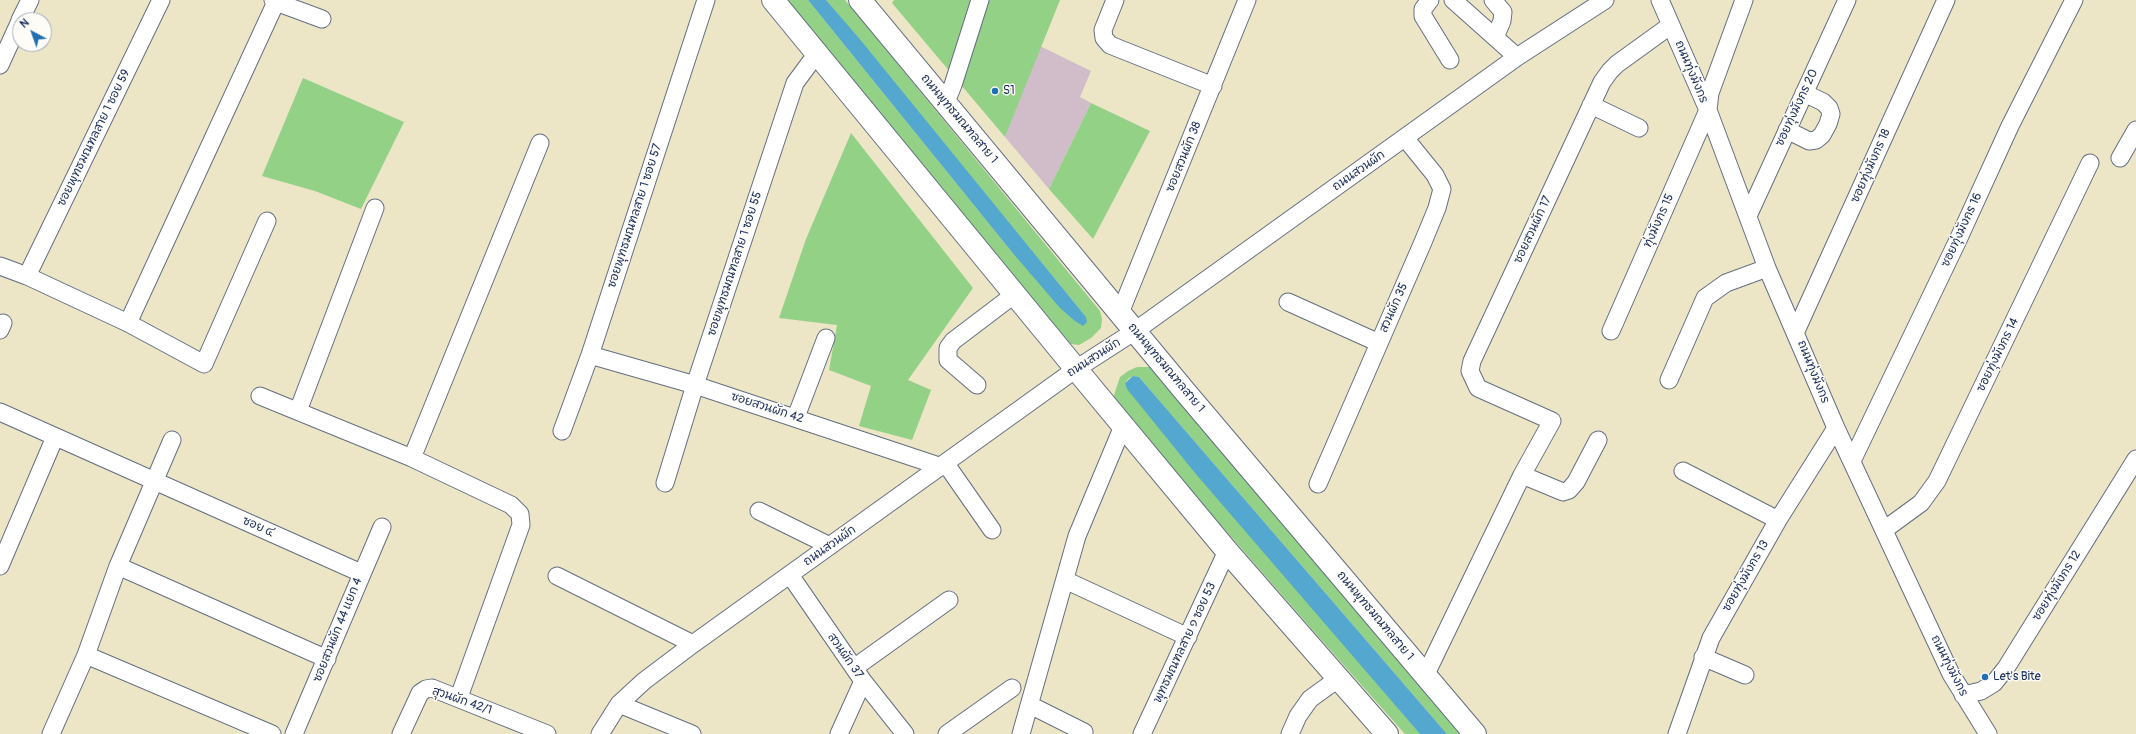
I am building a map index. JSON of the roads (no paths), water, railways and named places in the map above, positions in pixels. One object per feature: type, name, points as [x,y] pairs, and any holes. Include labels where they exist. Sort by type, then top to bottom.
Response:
[{"type":"main road","points":[[773,0],[818,52],[1015,294],[1081,366],[1123,426],[1228,551],[1387,734]]},
{"type":"main road","name":"ถนนพุทธมณฑลสาย 1","points":[[860,0],[1120,313],[1128,335],[1475,734]]},
{"type":"street","points":[[24,12],[30,0]]},
{"type":"street","name":"ซอยพุทธมณฑลสาย 1 ซอย 59","points":[[27,276],[161,0]]},
{"type":"street","name":"ซอยพุทธมณฑลสาย 1 ซอย 57","points":[[562,431],[590,355],[706,0]]},
{"type":"street","points":[[946,102],[953,85],[980,0]]},
{"type":"street","points":[[1115,0],[1103,30],[1104,38],[1110,45],[1213,86]]},
{"type":"street","name":"ซอยสวนผัก 38","points":[[1120,313],[1247,0]]},
{"type":"street","points":[[1430,0],[1423,9],[1423,16],[1450,60]]},
{"type":"street","points":[[1453,0],[1517,57]]},
{"type":"street","points":[[1493,0],[1504,12],[1495,37]]},
{"type":"street","name":"ถนนสวนผัก","points":[[600,734],[619,704],[644,681],[693,644],[1081,366],[1128,335],[1517,57],[1605,0]]},
{"type":"street","name":"ถนนทุ่งมังกร","points":[[1660,0],[1708,110],[1767,268],[1796,332],[1836,428],[1951,674],[1988,734]]},
{"type":"street","points":[[1708,110],[1710,93],[1744,0]]},
{"type":"street","name":"ซอยทุ่งมังกร 20","points":[[1748,216],[1847,0]]},
{"type":"street","name":"ซอยทุ่งมังกร 18","points":[[1796,332],[1946,0]]},
{"type":"street","name":"ซอยทุ่งมังกร 16","points":[[1852,461],[1958,240],[2013,119],[2074,0]]},
{"type":"street","points":[[128,323],[274,1],[322,20]]},
{"type":"street","name":"ซอยสวนผัก 17","points":[[1522,475],[1552,421],[1478,388],[1470,371],[1472,361],[1591,105],[1610,71],[1671,25]]},
{"type":"street","points":[[0,65],[12,39]]},
{"type":"street","name":"ซอยพุทธมณฑลสาย 1 ซอย 55","points":[[665,483],[695,385],[795,83],[818,52]]},
{"type":"street","points":[[1787,130],[1809,141],[1816,140],[1822,135],[1828,124],[1832,114],[1829,108],[1823,102],[1804,93]]},
{"type":"street","points":[[1591,105],[1638,128]]},
{"type":"street","name":"ทุ่งมังกร 15","points":[[1611,331],[1708,110]]},
{"type":"street","points":[[2120,158],[2136,130]]},
{"type":"street","name":"สวนผัก 35","points":[[1318,484],[1437,208],[1442,189],[1435,175],[1405,138]]},
{"type":"street","points":[[412,458],[540,143]]},
{"type":"street","name":"ซอยทุ่งมังกร 14","points":[[1884,530],[1921,503],[1934,486],[2090,163]]},
{"type":"street","points":[[298,411],[375,208]]},
{"type":"street","points":[[0,266],[27,276],[128,323],[204,364],[267,221]]},
{"type":"street","points":[[1669,380],[1705,298],[1726,283],[1767,268]]},
{"type":"street","points":[[977,385],[948,360],[948,348],[954,341],[1015,294]]},
{"type":"street","points":[[1288,302],[1379,343]]},
{"type":"street","points":[[796,417],[826,338]]},
{"type":"street","name":"ซอยสวนผัก 42","points":[[590,355],[695,385],[944,465]]},
{"type":"street","points":[[260,396],[412,458],[512,504],[520,514],[521,525],[458,697]]},
{"type":"street","name":"ซอย ๔","points":[[0,412],[361,573]]},
{"type":"street","points":[[1021,734],[1077,536],[1123,426]]},
{"type":"street","name":"ซอยทุ่งมังกร 13","points":[[1677,734],[1703,657],[1714,632],[1778,520],[1836,428]]},
{"type":"street","points":[[0,566],[55,437]]},
{"type":"street","points":[[51,734],[86,655],[118,566],[156,482],[172,440]]},
{"type":"street","points":[[1425,676],[1522,475],[1563,492],[1569,490],[1576,482],[1598,440]]},
{"type":"street","name":"ซอยทุ่งมังกร 12","points":[[1963,695],[1981,691],[1994,683],[2006,668],[2136,459]]},
{"type":"street","points":[[944,465],[992,530]]},
{"type":"street","points":[[1683,471],[1778,520]]},
{"type":"street","points":[[759,511],[830,546]]},
{"type":"street","name":"ซอยสวนผัก 44 แยก 4","points":[[294,734],[327,659],[361,573],[382,527]]},
{"type":"street","name":"พุทธมณฑลสาย ๑ ซอย 53","points":[[1142,734],[1228,551]]},
{"type":"street","points":[[118,566],[327,659]]},
{"type":"street","name":"สวนผัก 37","points":[[790,575],[859,675],[905,734]]},
{"type":"street","points":[[557,576],[693,644]]},
{"type":"street","points":[[1065,580],[1188,637]]},
{"type":"street","points":[[839,734],[859,675],[949,600]]},
{"type":"street","points":[[86,655],[272,734]]},
{"type":"street","points":[[1703,657],[1746,675]]},
{"type":"street","points":[[1290,734],[1298,716],[1310,699],[1339,678]]},
{"type":"street","name":"สุวนผัก 42/1","points":[[401,734],[420,693],[426,689],[432,688],[458,697],[547,734]]},
{"type":"street","points":[[947,734],[1012,688]]},
{"type":"street","points":[[619,704],[692,734]]},
{"type":"street","points":[[1030,705],[1084,732]]},
{"type":"water","points":[[808,0],[826,0],[858,37],[1086,317],[1087,322],[1083,326],[1060,308],[1011,251]]},
{"type":"water","points":[[1133,376],[1139,377],[1447,734],[1420,734],[1195,473],[1127,389],[1125,383]]},
{"type":"place","name":"S1","points":[[995,91]]},
{"type":"place","name":"Let's Bite","points":[[1985,677]]}]
